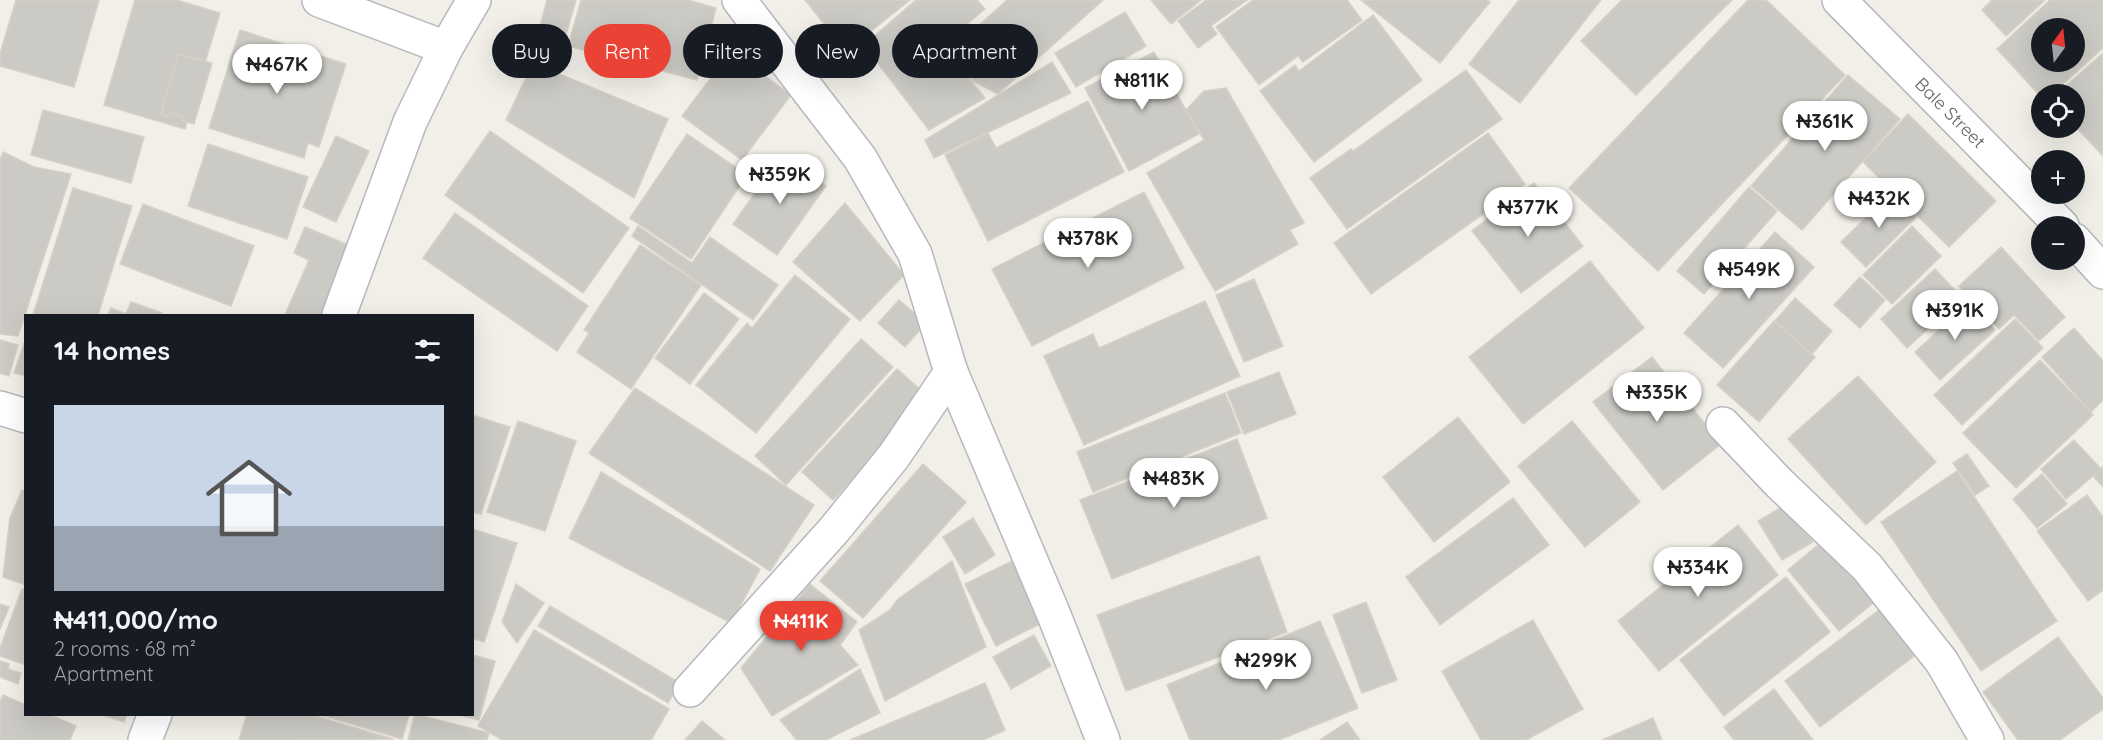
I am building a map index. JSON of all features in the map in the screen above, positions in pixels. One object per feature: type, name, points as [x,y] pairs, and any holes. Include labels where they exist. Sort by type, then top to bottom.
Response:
[{"type":"street","points":[[319,0],[446,48]]},
{"type":"street","points":[[339,314],[410,122],[446,48],[474,0]]},
{"type":"street","points":[[739,0],[860,158],[915,254],[951,372],[1054,615],[1103,740]]},
{"type":"street","name":"Bale Street","points":[[1839,0],[2052,216]]},
{"type":"street","points":[[2085,252],[2103,272]]},
{"type":"street","points":[[690,690],[841,520],[894,456],[951,372]]},
{"type":"street","points":[[0,408],[24,415]]},
{"type":"street","points":[[1723,424],[1779,483],[1867,567],[1942,662],[1987,740]]},
{"type":"street","points":[[146,740],[154,716]]},
{"type":"building","points":[[16,0],[99,0],[74,87],[0,66],[0,54]]},
{"type":"building","points":[[135,0],[177,0],[220,13],[185,129],[104,105]]},
{"type":"building","points":[[547,0],[576,0],[569,24],[541,24]]},
{"type":"building","points":[[581,0],[688,0],[716,8],[712,24],[683,24],[683,76],[671,73],[671,24],[584,24],[584,50],[572,47],[572,32]]},
{"type":"building","points":[[805,0],[910,0],[880,24],[824,24]]},
{"type":"building","points":[[916,0],[977,0],[985,9],[967,24],[892,24],[892,78],[969,78],[985,98],[929,130],[880,66],[880,31]]},
{"type":"building","points":[[1007,0],[1103,0],[1038,58],[1038,24],[980,24]]},
{"type":"building","points":[[1151,0],[1201,0],[1171,24]]},
{"type":"building","points":[[1206,0],[1247,0],[1211,26],[1217,34],[1198,48],[1178,21]]},
{"type":"building","points":[[1253,0],[1347,0],[1362,20],[1303,62],[1298,56],[1259,85],[1216,27]]},
{"type":"building","points":[[1361,0],[1487,0],[1490,2],[1440,63]]},
{"type":"building","points":[[1519,0],[1601,0],[1520,103],[1469,64]]},
{"type":"building","points":[[1622,0],[1732,0],[1636,95],[1581,41]]},
{"type":"building","points":[[1748,0],[1766,0],[1845,75],[1658,271],[1569,188]]},
{"type":"building","points":[[1992,0],[2045,0],[2006,36],[1982,10]]},
{"type":"building","points":[[2050,0],[2103,0],[2103,48],[2085,64],[2085,18],[2031,18],[2031,72],[2076,72],[2063,84],[2031,84],[2031,86],[1997,49]]},
{"type":"building","points":[[1125,12],[1146,46],[1076,87],[1055,53]]},
{"type":"building","points":[[1373,15],[1422,80],[1314,162],[1260,91],[1295,65],[1299,71]]},
{"type":"building","points":[[240,30],[346,64],[319,147],[308,143],[304,158],[209,128]]},
{"type":"building","points":[[1154,52],[1199,134],[1129,171],[1085,88]]},
{"type":"building","points":[[2103,53],[2103,156],[2085,137],[2085,84],[2068,84],[2082,72],[2085,72],[2085,69]]},
{"type":"building","points":[[178,54],[212,63],[194,124],[181,120],[182,116],[170,113],[169,117],[161,114]]},
{"type":"building","points":[[1052,62],[1071,93],[934,158],[925,140],[1026,78],[1038,78],[1038,71]]},
{"type":"building","points":[[1466,70],[1502,119],[1347,229],[1310,178],[1351,149],[1353,151]]},
{"type":"building","points":[[1848,75],[1900,119],[1802,230],[1751,186]]},
{"type":"building","points":[[526,78],[569,78],[668,119],[634,198],[506,120]]},
{"type":"building","points":[[711,78],[768,78],[791,95],[742,160],[682,116]]},
{"type":"building","points":[[971,78],[1016,78],[998,94]]},
{"type":"building","points":[[1226,88],[1304,223],[1290,230],[1298,244],[1215,291],[1147,173],[1204,140],[1186,110],[1204,91]]},
{"type":"building","points":[[1088,101],[1124,172],[988,241],[945,155],[988,133],[996,148]]},
{"type":"building","points":[[43,110],[144,137],[131,183],[31,155]]},
{"type":"building","points":[[1908,114],[1996,201],[1949,247],[1863,162]]},
{"type":"building","points":[[490,131],[629,228],[583,293],[445,195]]},
{"type":"building","points":[[1488,133],[1525,184],[1371,294],[1334,243]]},
{"type":"building","points":[[687,134],[747,175],[691,259],[630,218]]},
{"type":"building","points":[[336,136],[369,151],[336,222],[303,207]]},
{"type":"building","points":[[208,144],[308,177],[287,239],[188,206]]},
{"type":"building","points":[[3,152],[34,167],[71,174],[18,336],[0,334],[0,160]]},
{"type":"building","points":[[782,155],[826,186],[777,255],[733,224]]},
{"type":"building","points":[[1534,183],[1583,246],[1521,293],[1472,231]]},
{"type":"building","points":[[1749,187],[1777,211],[1704,294],[1677,271]]},
{"type":"building","points":[[73,188],[132,206],[98,314],[33,314]]},
{"type":"building","points":[[1144,192],[1184,268],[1032,346],[992,269]]},
{"type":"building","points":[[1892,192],[1917,216],[1866,267],[1841,242]]},
{"type":"building","points":[[845,203],[904,275],[860,321],[793,262]]},
{"type":"building","points":[[143,204],[254,246],[231,306],[120,264]]},
{"type":"building","points":[[455,213],[588,306],[557,351],[423,258]]},
{"type":"building","points":[[638,226],[692,263],[710,237],[778,285],[753,320],[632,236]]},
{"type":"building","points":[[1912,226],[1941,256],[1892,304],[1863,275]]},
{"type":"building","points":[[305,227],[358,249],[330,314],[285,314],[309,260],[294,253]]},
{"type":"building","points":[[1775,232],[1814,267],[1723,368],[1684,333]]},
{"type":"building","points":[[640,245],[701,285],[631,389],[577,352],[589,333],[584,330]]},
{"type":"building","points":[[2001,247],[2065,317],[2039,341],[2014,315],[1999,329],[1959,286]]},
{"type":"building","points":[[1590,261],[1644,328],[1523,424],[1469,357]]},
{"type":"building","points":[[1935,269],[1962,298],[1907,348],[1881,319]]},
{"type":"building","points":[[795,275],[850,319],[756,433],[696,385],[747,323],[752,328]]},
{"type":"building","points":[[1860,277],[1885,300],[1860,328],[1834,305]]},
{"type":"building","points":[[1254,279],[1283,346],[1244,362],[1216,295]]},
{"type":"building","points":[[704,293],[739,319],[690,384],[655,358]]},
{"type":"building","points":[[1795,298],[1832,331],[1812,354],[1775,321]]},
{"type":"building","points":[[899,300],[926,323],[905,347],[878,323]]},
{"type":"building","points":[[1205,301],[1240,376],[1084,445],[1044,356],[1093,334],[1099,348]]},
{"type":"building","points":[[131,302],[162,313],[162,314],[126,314]]},
{"type":"building","points":[[1969,303],[1995,330],[1940,380],[1915,352]]},
{"type":"building","points":[[111,308],[126,314],[108,314]]},
{"type":"building","points":[[2015,319],[2043,348],[1962,425],[1934,395]]},
{"type":"building","points":[[1774,321],[1815,357],[1759,422],[1717,385]]},
{"type":"building","points":[[2074,328],[2103,361],[2103,400],[2091,412],[2042,357]]},
{"type":"building","points":[[861,339],[893,367],[786,485],[755,456]]},
{"type":"building","points":[[0,340],[18,345],[9,376],[0,373]]},
{"type":"building","points":[[24,344],[24,376],[14,373]]},
{"type":"building","points":[[1652,357],[1721,444],[1663,490],[1593,402]]},
{"type":"building","points":[[2040,360],[2093,415],[2016,488],[1963,433]]},
{"type":"building","points":[[897,369],[929,397],[833,500],[802,472]]},
{"type":"building","points":[[1279,372],[1296,414],[1244,434],[1227,392]]},
{"type":"building","points":[[1858,376],[1936,462],[1866,525],[1788,439]]},
{"type":"building","points":[[635,388],[814,505],[770,571],[589,453]]},
{"type":"building","points":[[1225,393],[1241,433],[1093,492],[1077,452]]},
{"type":"building","points":[[474,416],[510,427],[481,514],[474,512]]},
{"type":"building","points":[[1458,417],[1510,482],[1434,542],[1383,477]]},
{"type":"building","points":[[518,421],[576,441],[545,531],[487,512]]},
{"type":"building","points":[[1572,421],[1640,502],[1585,547],[1518,466]]},
{"type":"building","points":[[1237,439],[1267,518],[1112,579],[1080,500]]},
{"type":"building","points":[[2074,440],[2101,469],[2066,499],[2041,469]]},
{"type":"building","points":[[1967,454],[1989,486],[1975,495],[1953,463]]},
{"type":"building","points":[[923,464],[966,502],[863,618],[820,581]]},
{"type":"building","points":[[2103,467],[2103,487],[2093,476]]},
{"type":"building","points":[[1957,471],[2057,621],[1981,671],[1881,522]]},
{"type":"building","points":[[601,472],[760,569],[731,623],[569,538]]},
{"type":"building","points":[[2042,474],[2067,504],[2037,528],[2013,499]]},
{"type":"building","points":[[22,490],[24,490],[24,584],[3,577],[10,518]]},
{"type":"building","points":[[2087,495],[2103,517],[2103,590],[2088,601],[2037,531]]},
{"type":"building","points":[[1513,498],[1549,545],[1440,625],[1406,577]]},
{"type":"building","points":[[1789,503],[1813,542],[1782,560],[1758,521]]},
{"type":"building","points":[[973,518],[995,555],[965,574],[943,537]]},
{"type":"building","points":[[1738,525],[1778,575],[1659,671],[1618,621]]},
{"type":"building","points":[[474,530],[517,543],[484,642],[474,639]]},
{"type":"building","points":[[1827,537],[1878,599],[1839,631],[1788,570]]},
{"type":"building","points":[[1259,556],[1287,632],[1126,691],[1097,615]]},
{"type":"building","points":[[952,561],[986,647],[885,701],[859,630],[890,610],[898,599]]},
{"type":"building","points":[[1012,561],[1042,623],[996,646],[965,584]]},
{"type":"building","points":[[1786,577],[1830,632],[1724,716],[1680,660]]},
{"type":"building","points":[[516,584],[544,603],[517,643],[502,622]]},
{"type":"building","points":[[810,584],[857,622],[840,645],[858,665],[772,716],[741,668]]},
{"type":"building","points":[[22,589],[24,590],[24,664],[0,656],[0,648]]},
{"type":"building","points":[[1891,601],[1926,647],[1820,727],[1785,681]]},
{"type":"building","points":[[1366,602],[1397,680],[1362,693],[1333,615]]},
{"type":"building","points":[[0,604],[9,607],[0,629]]},
{"type":"building","points":[[550,606],[680,683],[668,703],[538,626]]},
{"type":"building","points":[[1533,620],[1583,709],[1526,740],[1481,740],[1442,671]]},
{"type":"building","points":[[1320,621],[1358,708],[1279,740],[1190,740],[1167,685]]},
{"type":"building","points":[[534,630],[669,709],[651,740],[502,740],[478,726]]},
{"type":"building","points":[[1034,635],[1051,666],[1011,689],[993,657]]},
{"type":"building","points":[[2058,637],[2103,698],[2103,709],[2060,740],[2018,740],[1983,692]]},
{"type":"building","points":[[474,656],[495,661],[479,720],[464,716],[474,716]]},
{"type":"building","points":[[0,661],[9,664],[8,669],[21,673],[18,684],[0,677]]},
{"type":"building","points":[[860,669],[880,713],[826,740],[797,740],[780,720]]},
{"type":"building","points":[[985,683],[1005,730],[983,740],[850,740]]},
{"type":"building","points":[[1774,689],[1813,740],[1734,740],[1724,727]]},
{"type":"building","points":[[3,695],[24,704],[24,716],[53,716],[76,726],[70,740],[0,740],[0,702]]},
{"type":"building","points":[[106,716],[126,716],[124,722]]},
{"type":"building","points":[[246,716],[316,716],[393,739],[239,740]]},
{"type":"building","points":[[325,716],[408,716],[402,739]]},
{"type":"building","points":[[414,716],[423,716],[489,733],[487,740],[408,740]]},
{"type":"building","points":[[1653,718],[1662,740],[1602,740]]},
{"type":"building","points":[[702,721],[725,740],[685,740]]},
{"type":"building","points":[[1347,722],[1360,740],[1320,740]]}]
